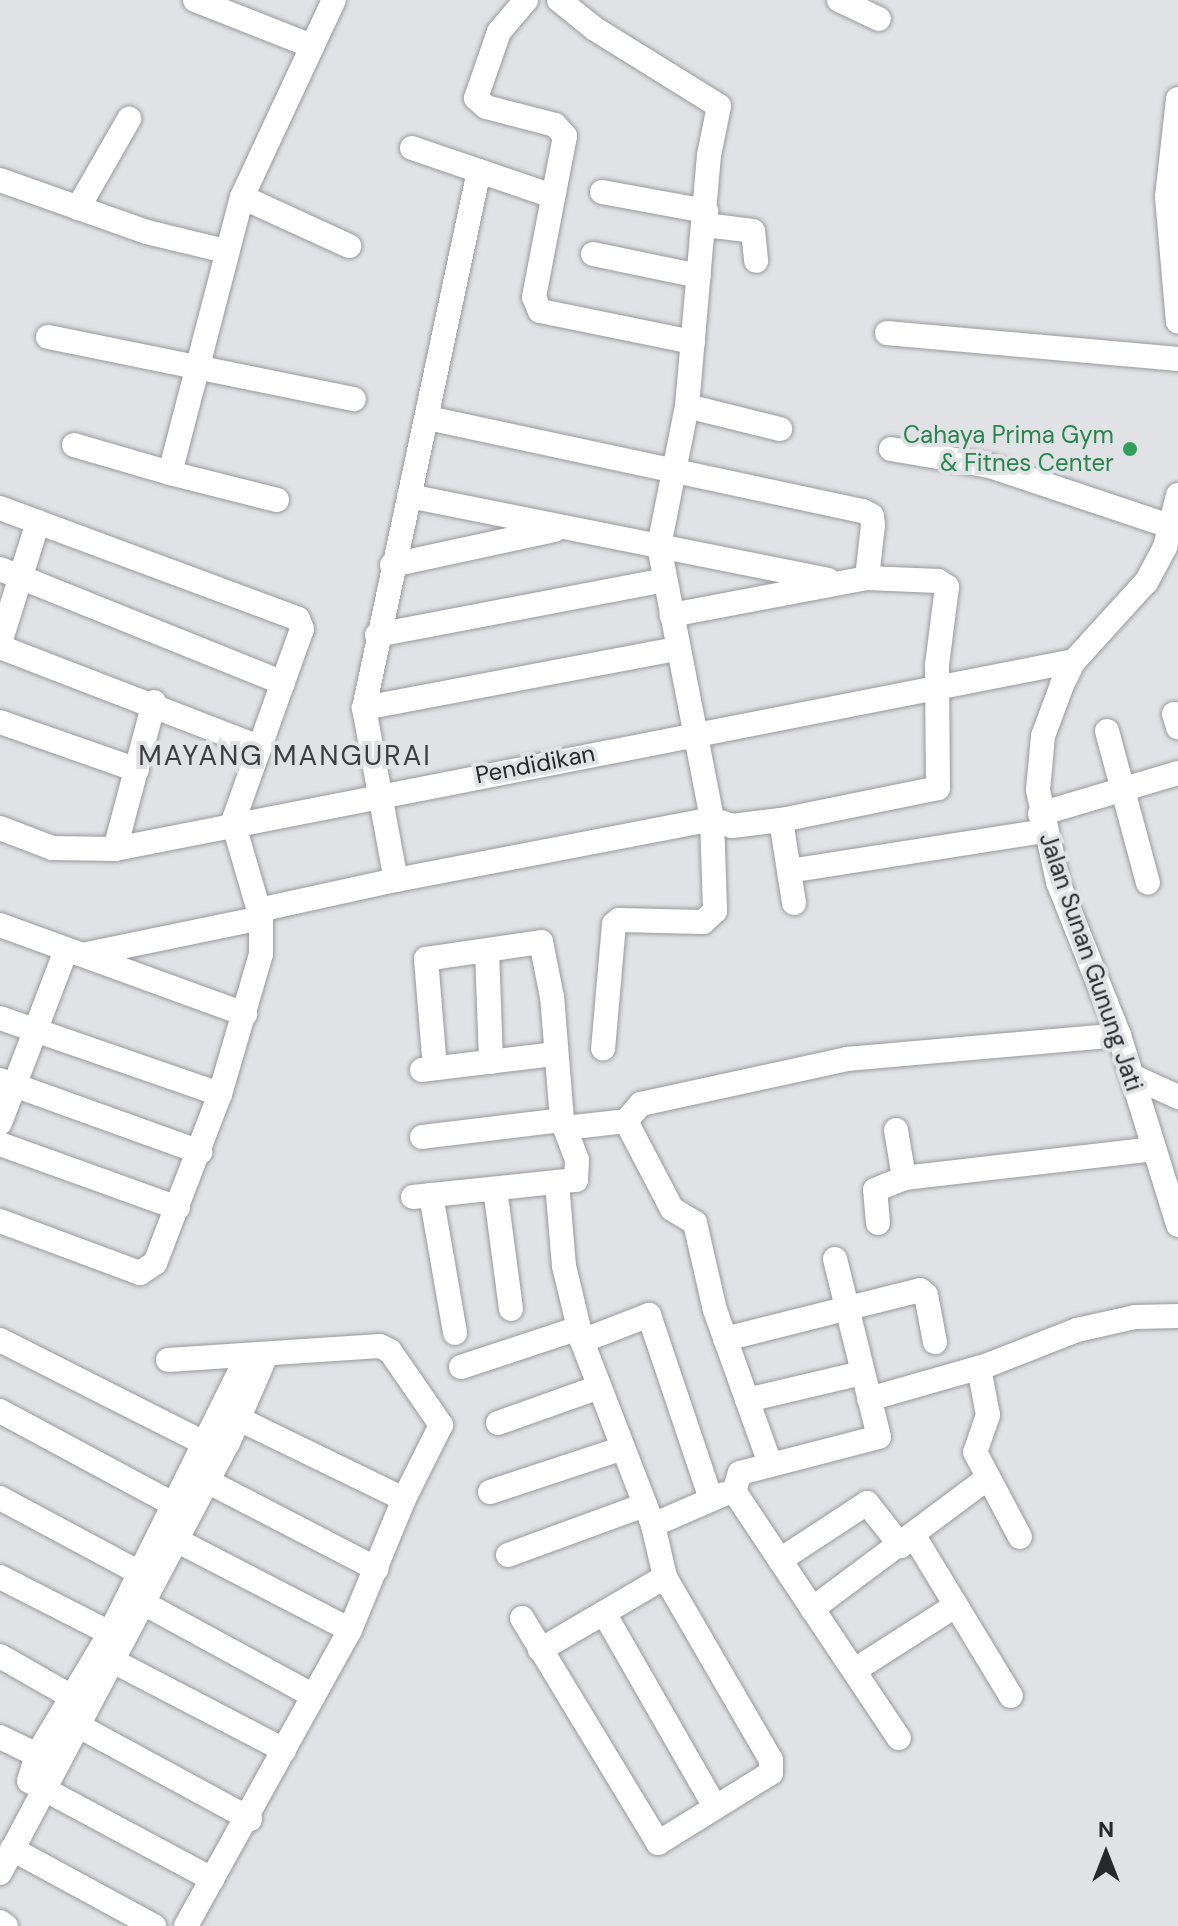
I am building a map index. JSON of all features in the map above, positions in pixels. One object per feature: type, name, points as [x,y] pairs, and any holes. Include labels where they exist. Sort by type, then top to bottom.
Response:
[{"type":"street","points":[[195,0],[312,46]]},
{"type":"street","points":[[170,473],[225,251],[242,197],[334,0]]},
{"type":"street","points":[[526,0],[499,32],[476,98],[486,107],[562,129],[565,136],[534,297],[540,311],[693,342]]},
{"type":"street","points":[[559,0],[595,29],[717,102],[687,406],[659,546],[677,649],[698,733],[712,819],[711,919],[614,924],[603,1049]]},
{"type":"street","points":[[839,0],[879,19]]},
{"type":"street","points":[[1178,99],[1167,197],[1178,322]]},
{"type":"street","points":[[78,208],[129,119]]},
{"type":"street","points":[[412,148],[552,196]]},
{"type":"street","points":[[396,880],[364,708],[377,635],[428,418],[479,171]]},
{"type":"street","points":[[0,180],[78,208],[225,251]]},
{"type":"street","points":[[602,192],[753,231],[756,261]]},
{"type":"street","points":[[242,197],[349,246]]},
{"type":"street","points":[[593,254],[699,276]]},
{"type":"street","points":[[887,333],[1178,359]]},
{"type":"street","points":[[48,337],[354,399]]},
{"type":"street","points":[[687,406],[780,429]]},
{"type":"street","points":[[428,418],[872,516],[867,578]]},
{"type":"street","points":[[74,445],[277,500]]},
{"type":"street","points":[[891,449],[990,466],[1172,527]]},
{"type":"street","name":"Jalan Sunan Gunung Jati","points":[[1178,495],[1172,527],[1146,582],[1074,661],[1043,736],[1042,822],[1119,1035],[1178,1225]]},
{"type":"street","points":[[409,496],[842,582]]},
{"type":"street","points":[[0,508],[298,619],[302,629],[233,822],[260,914],[261,954],[220,1094],[155,1263],[140,1273],[0,1221]]},
{"type":"street","points":[[38,522],[24,578],[0,645],[154,702],[259,747]]},
{"type":"street","points":[[392,565],[565,527]]},
{"type":"street","points":[[0,569],[283,683]]},
{"type":"street","points":[[76,952],[260,914],[396,880],[712,819],[732,826],[781,820],[935,791],[936,686],[947,587],[938,581],[867,578],[671,615]]},
{"type":"street","points":[[377,635],[664,580]]},
{"type":"street","points":[[364,708],[677,649]]},
{"type":"street","name":"Pendidikan","points":[[0,828],[52,848],[115,849],[233,822],[1074,661]]},
{"type":"street","points":[[115,849],[154,702]]},
{"type":"street","points":[[0,722],[137,770]]},
{"type":"street","points":[[1107,731],[1148,883]]},
{"type":"street","points":[[789,871],[1042,822],[1178,773]]},
{"type":"street","points":[[781,820],[794,903]]},
{"type":"street","points":[[0,925],[245,1014]]},
{"type":"street","points":[[455,1333],[422,1196],[557,1183],[578,1176],[563,1124],[554,1054],[552,997],[541,942],[426,959],[429,1069],[554,1054]]},
{"type":"street","points":[[487,951],[491,1062]]},
{"type":"street","points":[[0,1123],[6,1082],[76,952]]},
{"type":"street","points":[[0,1018],[220,1094]]},
{"type":"street","points":[[422,1137],[626,1121],[641,1104],[847,1059],[1119,1035]]},
{"type":"street","points":[[1132,1076],[1178,1097]]},
{"type":"street","points":[[6,1082],[200,1152]]},
{"type":"street","points":[[626,1121],[672,1209],[695,1223],[725,1339],[770,1464]]},
{"type":"street","points":[[896,1130],[904,1178]]},
{"type":"street","points":[[0,1144],[178,1208]]},
{"type":"street","points":[[878,1223],[875,1190],[904,1178],[1154,1149]]},
{"type":"street","points":[[522,1618],[650,1837],[658,1843],[669,1840],[771,1773],[773,1766],[665,1577],[649,1515],[580,1335],[564,1266],[557,1183]]},
{"type":"street","points":[[495,1189],[511,1309]]},
{"type":"street","points":[[508,1555],[723,1495],[740,1473],[770,1464],[781,1466],[879,1437],[835,1259]]},
{"type":"street","points":[[725,1339],[846,1312],[920,1290],[926,1295],[935,1342]]},
{"type":"street","points":[[461,1367],[649,1315],[723,1495],[780,1560],[899,1738]]},
{"type":"street","points":[[869,1399],[979,1368],[1077,1330],[1135,1317],[1178,1316]]},
{"type":"street","points":[[0,1340],[204,1443]]},
{"type":"street","points":[[168,1360],[380,1346],[390,1351],[441,1425],[404,1499],[350,1630],[250,1819],[186,1926]]},
{"type":"street","points":[[0,1873],[113,1661],[147,1586],[173,1504],[204,1443],[257,1355]]},
{"type":"street","points":[[212,1879],[44,1788],[28,1775],[110,1633],[147,1586],[176,1540],[239,1419],[257,1355]]},
{"type":"street","points":[[979,1368],[988,1415],[975,1452],[1020,1537]]},
{"type":"street","points":[[747,1400],[862,1373]]},
{"type":"street","points":[[498,1423],[599,1387]]},
{"type":"street","points":[[0,1411],[173,1504]]},
{"type":"street","points":[[239,1419],[404,1499]]},
{"type":"street","points":[[490,1492],[623,1448]]},
{"type":"street","points":[[812,1609],[988,1478]]},
{"type":"street","points":[[207,1481],[377,1569]]},
{"type":"street","points":[[0,1498],[147,1586],[314,1696]]},
{"type":"street","points":[[780,1560],[867,1503],[907,1541],[955,1606],[1011,1696]]},
{"type":"street","points":[[176,1540],[350,1630]]},
{"type":"street","points":[[0,1577],[110,1633]]},
{"type":"street","points":[[540,1650],[665,1577]]},
{"type":"street","points":[[855,1670],[955,1606]]},
{"type":"street","points":[[604,1613],[715,1807]]},
{"type":"street","points":[[0,1656],[72,1697]]},
{"type":"street","points":[[113,1661],[284,1750]]},
{"type":"street","points":[[77,1725],[250,1819]]},
{"type":"street","points":[[0,1737],[37,1755]]},
{"type":"street","points":[[12,1849],[154,1926]]},
{"type":"street","points":[[0,1922],[6,1926]]},
{"type":"place","name":"Cahaya Prima Gym & Fitnes Center","points":[[1130,449]]},
{"type":"district","name":"MAYANG MANGURAI","points":[[285,756]]}]
